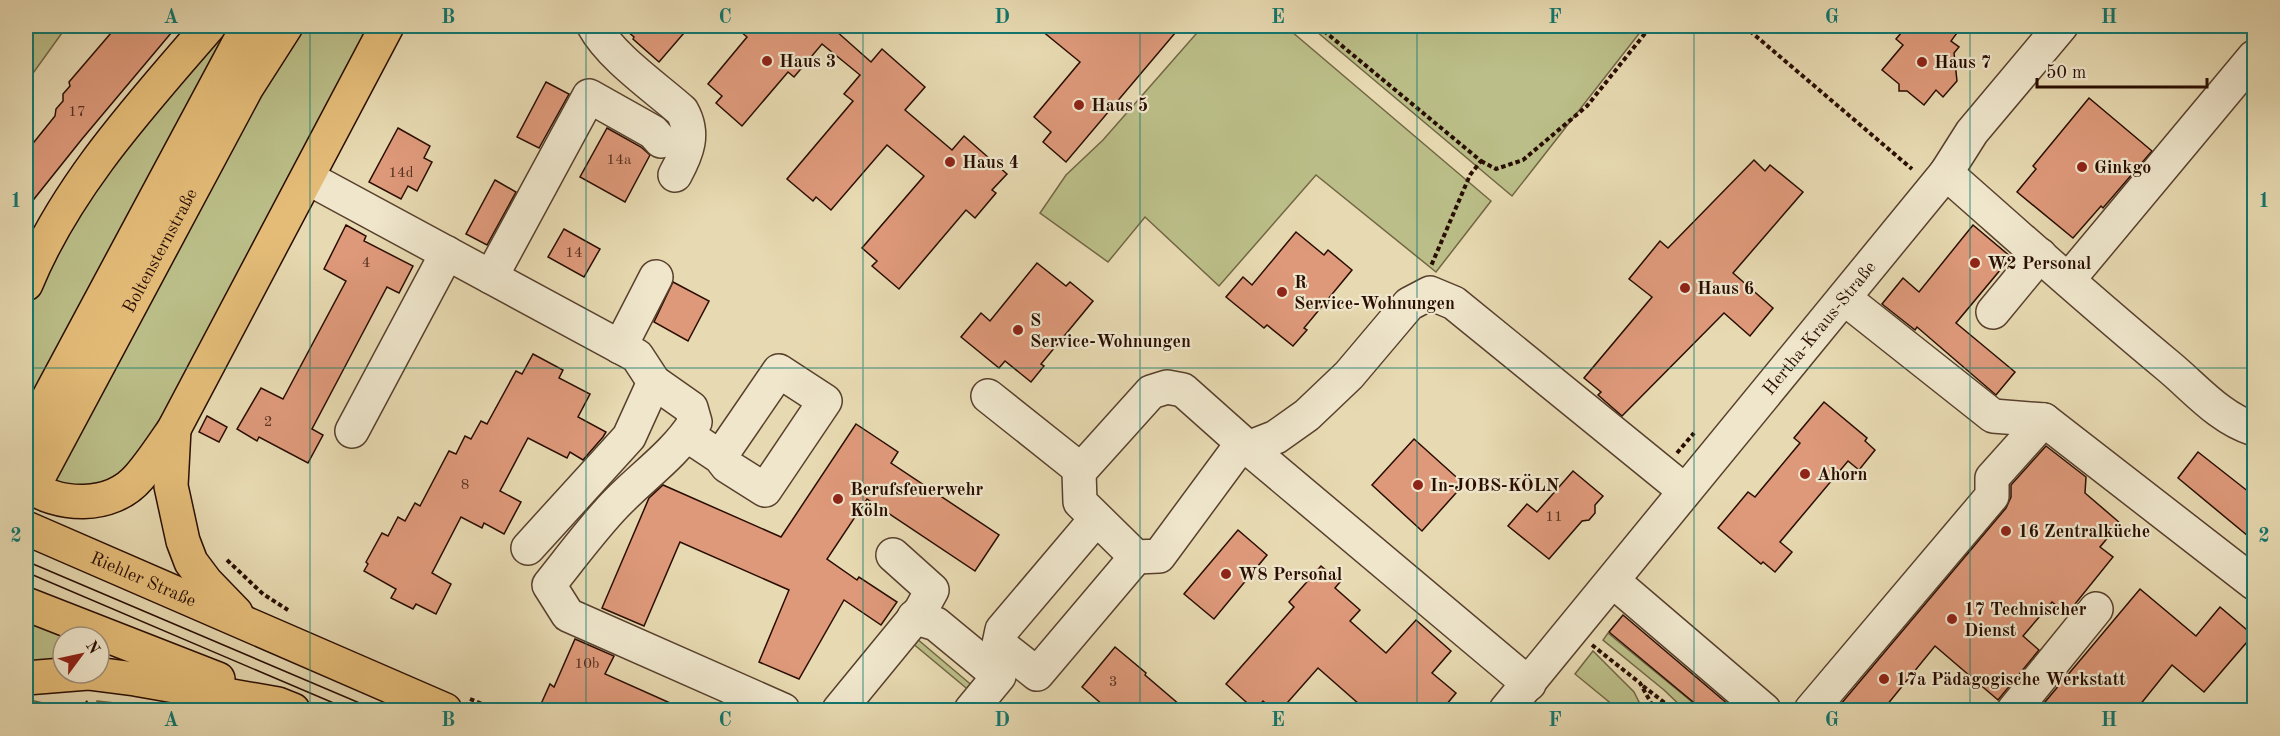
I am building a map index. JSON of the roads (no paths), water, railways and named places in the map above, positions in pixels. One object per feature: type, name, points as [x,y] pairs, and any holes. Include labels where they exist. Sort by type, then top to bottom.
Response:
[{"type":"main road","points":[[26,284],[48,237],[85,180],[125,124],[209,26]]},
{"type":"main road","name":"Boltensternstraße","points":[[26,440],[248,26]]},
{"type":"main road","name":"Boltensternstraße","points":[[32,481],[247,87],[286,26]]},
{"type":"main road","points":[[32,481],[38,493],[62,501],[90,502],[117,494],[138,479],[174,429],[309,178],[387,26]]},
{"type":"main road","points":[[174,429],[171,486],[183,541],[192,562],[206,582],[232,610],[260,630],[445,711]]},
{"type":"main road","name":"Riehler Straße","points":[[26,528],[260,630]]},
{"type":"main road","points":[[26,604],[285,707]]},
{"type":"main road","points":[[26,678],[88,673],[135,679],[285,707]]},
{"type":"street","points":[[594,26],[613,51],[682,111],[687,119],[690,134],[687,153],[675,175]]},
{"type":"street","name":"Hertha-Kraus-Straße","points":[[1506,711],[1946,173],[1972,132],[2061,26]]},
{"type":"street","points":[[2068,280],[2254,57]]},
{"type":"street","points":[[491,277],[589,96],[653,132],[661,141]]},
{"type":"street","points":[[1946,173],[2212,406],[2235,422],[2254,429]]},
{"type":"street","points":[[309,178],[637,356],[654,382],[691,408],[695,422],[687,435],[669,455],[611,508],[549,585],[568,615],[783,711]]},
{"type":"street","points":[[352,431],[447,253]]},
{"type":"street","points":[[1993,312],[2040,255]]},
{"type":"street","points":[[620,347],[656,277]]},
{"type":"street","points":[[1529,684],[1247,447],[1183,390],[1167,387],[1151,392],[1079,472],[1080,502],[1096,519],[1136,556],[1159,556],[1235,453],[1247,447],[1276,437],[1307,415],[1349,375],[1409,304],[1430,293],[1454,303],[1685,491]]},
{"type":"street","points":[[1844,298],[1993,416],[2044,420],[2254,583]]},
{"type":"street","points":[[528,548],[629,437],[654,382]]},
{"type":"street","points":[[988,396],[1081,470]]},
{"type":"street","points":[[1810,711],[1992,496],[1992,478],[2044,420]]},
{"type":"street","points":[[687,435],[720,457]]},
{"type":"street","points":[[1096,519],[1002,630],[999,644],[1037,674],[1136,556]]},
{"type":"street","points":[[853,705],[921,610],[932,590],[893,555]]},
{"type":"street","points":[[1613,580],[1764,711]]},
{"type":"street","points":[[2014,711],[2096,609]]},
{"type":"street","points":[[914,617],[936,624],[999,676],[971,711]]},
{"type":"tram line","points":[[26,561],[376,710]]},
{"type":"tram line","points":[[26,572],[350,710]]},
{"type":"place","name":"Haus 3","points":[[767,61]]},
{"type":"place","name":"Haus 7","points":[[1922,62]]},
{"type":"place","name":"Haus 5","points":[[1079,105]]},
{"type":"place","name":"Haus 4","points":[[950,162]]},
{"type":"place","name":"Ginkgo","points":[[2082,167]]},
{"type":"place","name":"W2 Personal","points":[[1975,263]]},
{"type":"place","name":"Haus 6","points":[[1685,288]]},
{"type":"place","name":"R Service-Wohnungen","points":[[1282,292]]},
{"type":"place","name":"S Service-Wohnungen","points":[[1018,330]]},
{"type":"place","name":"Ahorn","points":[[1805,474]]},
{"type":"place","name":"In-JOBS-KÖLN","points":[[1418,485]]},
{"type":"place","name":"Berufsfeuerwehr Köln","points":[[838,499]]},
{"type":"place","name":"16 Zentralküche","points":[[2006,531]]},
{"type":"place","name":"W8 Personal","points":[[1226,574]]},
{"type":"place","name":"17 Technischer Dienst","points":[[1952,619]]},
{"type":"place","name":"17a Pädagogische Werkstatt","points":[[1884,679]]}]
